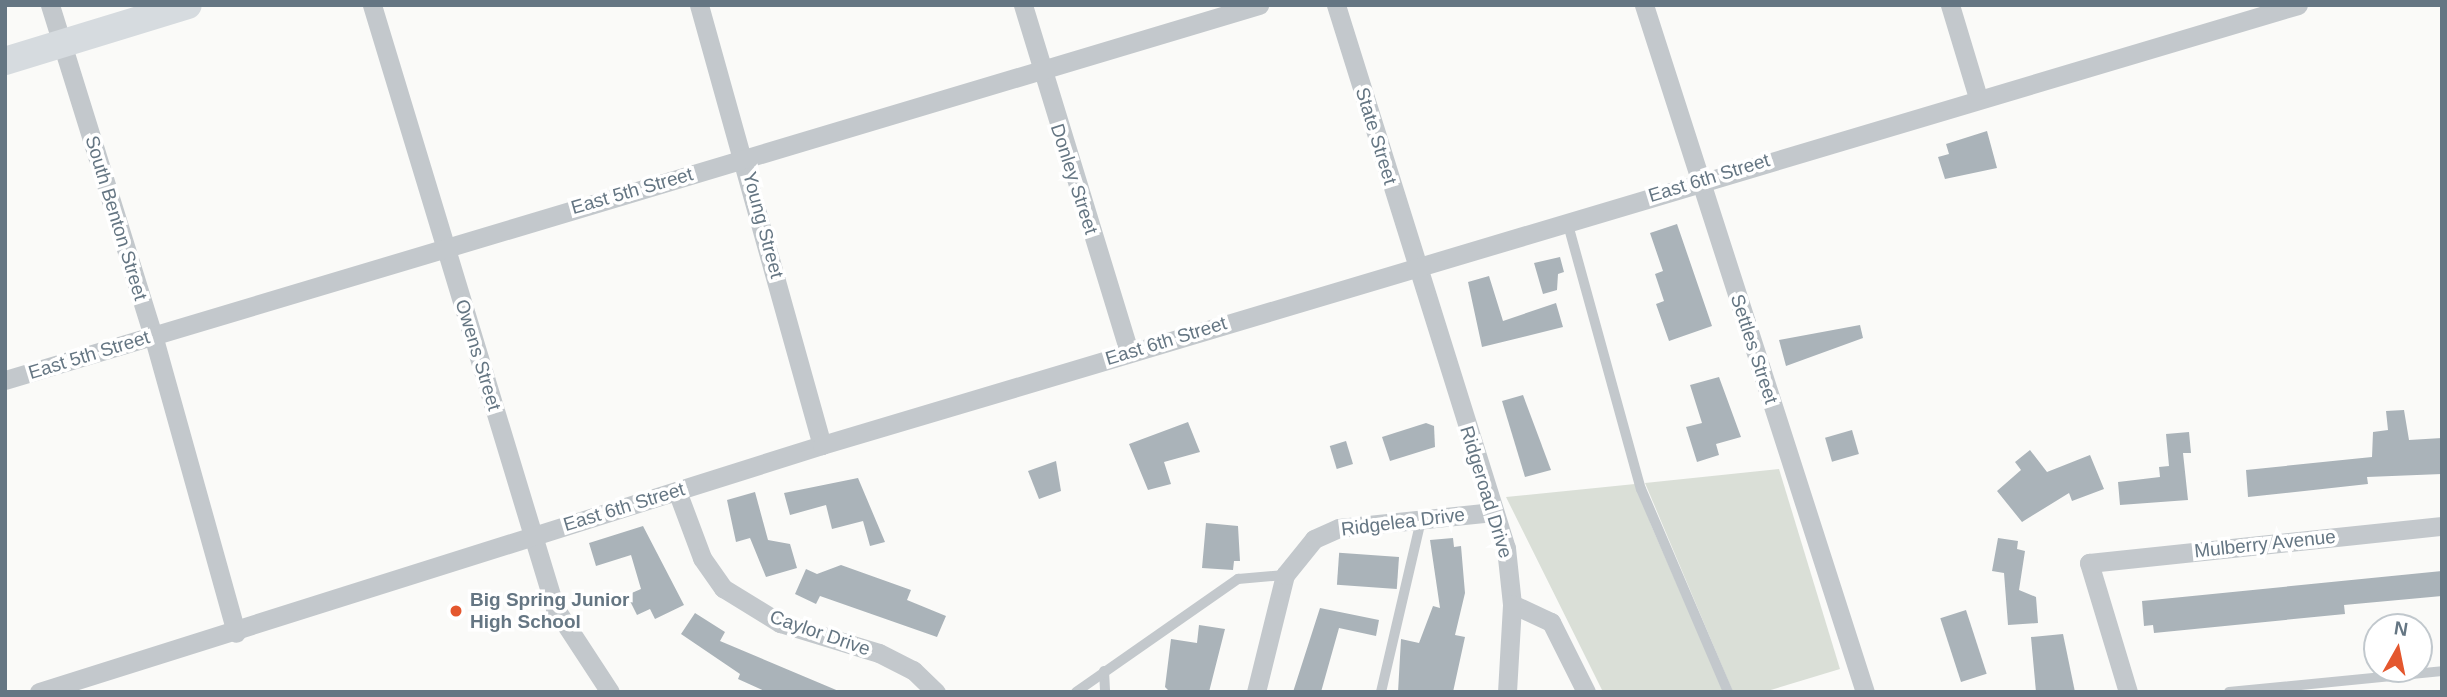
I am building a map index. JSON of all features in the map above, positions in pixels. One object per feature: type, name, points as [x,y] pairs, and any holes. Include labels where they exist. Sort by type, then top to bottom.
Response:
[{"type":"main road","points":[[5,61],[188,5]]},
{"type":"street","name":"South Benton Street","points":[[50,5],[153,335],[236,633]]},
{"type":"street","name":"Owens Street","points":[[372,5],[555,608],[610,692]]},
{"type":"street","name":"Young Street","points":[[699,5],[746,158],[822,445]]},
{"type":"street","name":"Donley Street","points":[[1023,5],[1040,71],[1129,352]]},
{"type":"street","name":"East 5th Street","points":[[5,380],[445,246],[1259,5]]},
{"type":"street","name":"State Street","points":[[1336,5],[1416,267]]},
{"type":"street","name":"Settles Street","points":[[1644,5],[1866,692]]},
{"type":"street","points":[[1951,5],[1978,98]]},
{"type":"street","name":"East 6th Street","points":[[39,692],[236,633],[533,535],[822,445],[1699,180],[2298,5]]},
{"type":"street","name":"Ridgeroad Drive","points":[[1416,267],[1506,548],[1512,604]]},
{"type":"street","name":"Caylor Drive","points":[[677,491],[702,558],[723,588],[780,623],[879,653],[913,670],[936,692]]},
{"type":"street","name":"Ridgelea Drive","points":[[1256,692],[1285,575],[1314,539],[1339,528],[1493,512]]},
{"type":"street","name":"Mulberry Avenue","points":[[2128,692],[2089,563],[2442,526]]},
{"type":"street","points":[[1507,692],[1512,604],[1551,622],[1586,692]]},
{"type":"lane","points":[[1567,221],[1641,489],[1728,692]]},
{"type":"lane","points":[[1381,692],[1421,520]]},
{"type":"lane","points":[[1076,692],[1238,579],[1285,575]]},
{"type":"lane","points":[[1104,671],[1105,692]]},
{"type":"lane","points":[[2229,692],[2442,671]]},
{"type":"shaded area","points":[[1779,469],[1840,669],[1764,692],[1733,692],[1645,483]]},
{"type":"shaded area","points":[[1635,484],[1724,692],[1603,692],[1506,497]]},
{"type":"building","points":[[1987,131],[1997,168],[1945,179],[1938,157],[1949,154],[1946,144]]},
{"type":"building","points":[[1677,224],[1712,326],[1669,341],[1656,304],[1664,301],[1655,274],[1663,271],[1650,233]]},
{"type":"building","points":[[1560,257],[1564,272],[1558,274],[1557,290],[1543,294],[1534,263]]},
{"type":"building","points":[[1489,276],[1503,321],[1556,303],[1563,327],[1482,347],[1468,282]]},
{"type":"building","points":[[1860,325],[1863,338],[1786,366],[1779,340]]},
{"type":"building","points":[[1719,377],[1741,437],[1716,444],[1719,455],[1697,462],[1686,427],[1702,423],[1690,385]]},
{"type":"building","points":[[1523,395],[1551,470],[1525,477],[1502,401]]},
{"type":"building","points":[[2404,410],[2409,440],[2442,438],[2442,474],[2367,477],[2368,484],[2248,497],[2246,470],[2372,457],[2373,432],[2388,430],[2386,411]]},
{"type":"building","points":[[1188,422],[1200,452],[1164,462],[1171,484],[1148,490],[1129,444]]},
{"type":"building","points":[[1426,423],[1434,426],[1435,447],[1390,461],[1382,437]]},
{"type":"building","points":[[1852,430],[1859,454],[1832,462],[1825,438]]},
{"type":"building","points":[[2189,432],[2191,453],[2183,453],[2188,500],[2120,505],[2118,482],[2160,477],[2159,467],[2169,466],[2166,434]]},
{"type":"building","points":[[1346,441],[1353,464],[1337,469],[1330,446]]},
{"type":"building","points":[[2030,450],[2047,472],[2090,455],[2104,489],[2072,501],[2069,493],[2022,522],[1997,491],[2021,470],[2015,462]]},
{"type":"building","points":[[1056,461],[1061,491],[1039,499],[1028,471]]},
{"type":"building","points":[[858,478],[885,542],[870,546],[863,521],[832,529],[826,505],[790,515],[784,493]]},
{"type":"building","points":[[755,492],[768,540],[790,544],[797,568],[766,577],[750,538],[736,542],[727,500]]},
{"type":"building","points":[[1206,523],[1238,526],[1240,561],[1234,561],[1233,570],[1202,568]]},
{"type":"building","points":[[643,526],[684,605],[655,619],[650,609],[637,615],[627,595],[641,589],[631,555],[596,566],[589,543]]},
{"type":"building","points":[[1453,538],[1454,547],[1461,546],[1465,593],[1455,635],[1465,637],[1453,692],[1398,692],[1401,639],[1419,643],[1433,606],[1440,608],[1430,540]]},
{"type":"building","points":[[1998,538],[2018,541],[2017,549],[2025,551],[2019,590],[2036,597],[2038,623],[2008,625],[2004,573],[1992,571]]},
{"type":"building","points":[[1339,553],[1399,557],[1397,589],[1337,585]]},
{"type":"building","points":[[841,565],[911,590],[907,600],[946,616],[937,637],[820,596],[816,604],[795,594],[806,569],[817,574]]},
{"type":"building","points":[[2442,571],[2442,596],[2344,605],[2345,614],[2154,633],[2153,625],[2144,626],[2142,601]]},
{"type":"building","points":[[1320,608],[1379,620],[1376,636],[1339,628],[1321,692],[1293,692]]},
{"type":"building","points":[[1966,610],[1987,674],[1961,682],[1940,618]]},
{"type":"building","points":[[695,613],[725,632],[720,641],[841,692],[767,692],[738,679],[740,674],[681,634]]},
{"type":"building","points":[[1199,625],[1225,629],[1209,692],[1170,692],[1165,687],[1171,639],[1197,643]]},
{"type":"building","points":[[2063,634],[2075,692],[2036,692],[2031,637]]},
{"type":"place","name":"Big Spring Junior High School","points":[[456,611]]}]
